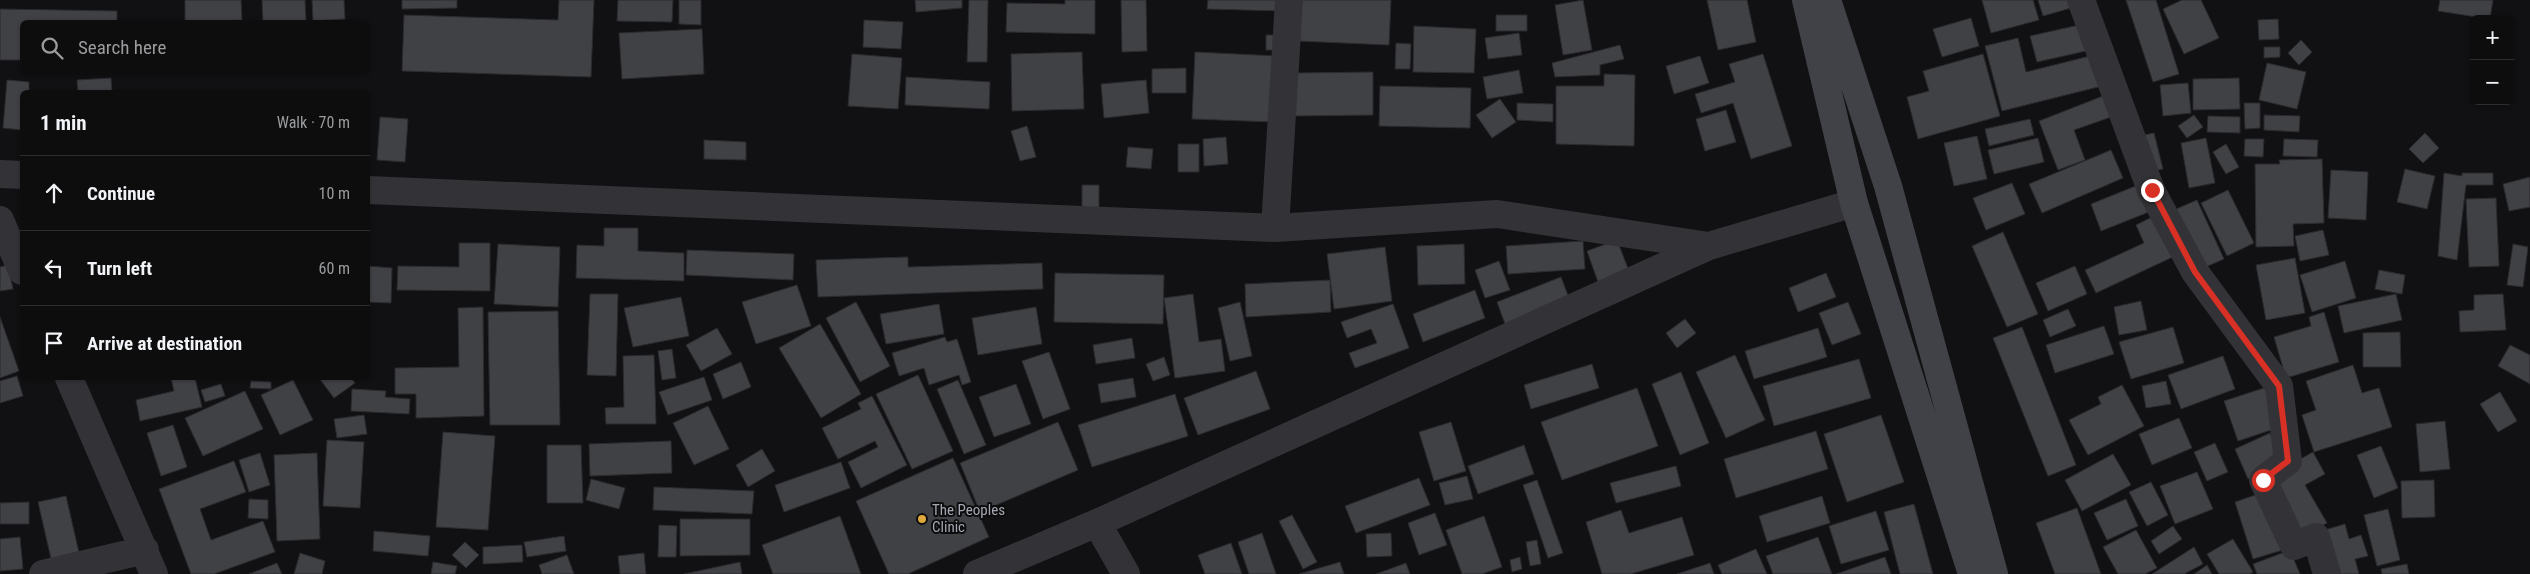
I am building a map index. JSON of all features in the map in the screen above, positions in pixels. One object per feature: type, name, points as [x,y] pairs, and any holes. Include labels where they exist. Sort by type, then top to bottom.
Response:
[{"type":"street","points":[[1275,228],[1290,0]]},
{"type":"street","points":[[1806,0],[1854,203],[1972,574]]},
{"type":"street","points":[[1827,0],[1888,186],[1994,574]]},
{"type":"street","points":[[2082,0],[2152,190],[2195,272],[2279,386],[2288,461],[2263,480],[2294,546],[2316,538],[2327,574]]},
{"type":"street","points":[[0,174],[20,175]]},
{"type":"street","points":[[370,190],[1275,228],[1497,214],[1709,246]]},
{"type":"street","points":[[977,574],[1097,523],[1709,246],[1854,203]]},
{"type":"street","points":[[0,220],[20,266]]},
{"type":"street","points":[[43,574],[150,562],[70,380]]},
{"type":"street","points":[[1097,523],[1126,574]]},
{"type":"building","points":[[185,0],[241,0],[242,20],[185,20]]},
{"type":"building","points":[[262,0],[305,0],[306,20],[263,20]]},
{"type":"building","points":[[312,0],[344,0],[345,19],[313,20]]},
{"type":"building","points":[[402,0],[457,0],[457,8],[402,9]]},
{"type":"building","points":[[559,0],[594,0],[591,77],[402,71],[404,15],[558,20]]},
{"type":"building","points":[[618,0],[673,0],[672,22],[617,21]]},
{"type":"building","points":[[679,0],[701,0],[701,25],[679,24]]},
{"type":"building","points":[[915,0],[962,0],[962,8],[916,12]]},
{"type":"building","points":[[969,0],[988,0],[987,62],[967,62]]},
{"type":"building","points":[[1065,0],[1095,0],[1095,34],[1006,32],[1007,3],[1065,4]]},
{"type":"building","points":[[1121,0],[1146,0],[1147,51],[1122,52]]},
{"type":"building","points":[[1208,0],[1282,0],[1282,11],[1207,9]]},
{"type":"building","points":[[1300,0],[1391,0],[1389,45],[1298,41]]},
{"type":"building","points":[[1583,0],[1592,50],[1563,55],[1555,5]]},
{"type":"building","points":[[1707,0],[1747,0],[1756,42],[1718,50]]},
{"type":"building","points":[[1982,0],[2033,0],[2039,20],[1991,33]]},
{"type":"building","points":[[2038,0],[2068,0],[2071,8],[2043,16]]},
{"type":"building","points":[[2126,0],[2156,0],[2179,74],[2153,82]]},
{"type":"building","points":[[2182,0],[2201,0],[2219,38],[2184,54],[2163,9]]},
{"type":"building","points":[[2440,0],[2493,0],[2491,15],[2470,16],[2438,11]]},
{"type":"building","points":[[0,9],[117,11],[117,20],[20,20],[20,60],[0,60]]},
{"type":"building","points":[[1496,15],[1527,15],[1527,31],[1496,31]]},
{"type":"building","points":[[1971,18],[1979,46],[1942,57],[1933,29]]},
{"type":"building","points":[[2278,19],[2279,39],[2259,40],[2258,20]]},
{"type":"building","points":[[864,20],[903,22],[901,49],[863,47]]},
{"type":"building","points":[[2079,25],[2086,51],[2037,62],[2030,36]]},
{"type":"building","points":[[1414,26],[1476,29],[1474,73],[1413,72]]},
{"type":"building","points":[[702,29],[704,74],[622,79],[619,33]]},
{"type":"building","points":[[1519,33],[1522,55],[1488,59],[1485,38]]},
{"type":"building","points":[[1266,35],[1283,35],[1284,50],[1266,50]]},
{"type":"building","points":[[2018,38],[2026,72],[2094,55],[2102,86],[2002,111],[1985,46]]},
{"type":"building","points":[[2301,40],[2312,52],[2299,65],[2288,53]]},
{"type":"building","points":[[1396,43],[1411,44],[1410,69],[1395,69]]},
{"type":"building","points":[[1620,45],[1624,59],[1600,65],[1600,75],[1555,77],[1552,63]]},
{"type":"building","points":[[2264,47],[2280,47],[2280,57],[2264,58]]},
{"type":"building","points":[[1082,52],[1084,109],[1012,111],[1011,54]]},
{"type":"building","points":[[1195,52],[1277,56],[1274,122],[1192,119]]},
{"type":"building","points":[[852,54],[902,58],[898,109],[848,106]]},
{"type":"building","points":[[1763,54],[1792,146],[1751,159],[1733,103],[1701,113],[1695,94],[1735,82],[1729,64]]},
{"type":"building","points":[[1983,54],[2000,116],[1918,139],[1907,97],[1929,91],[1923,71]]},
{"type":"building","points":[[1700,56],[1709,83],[1674,94],[1666,66]]},
{"type":"building","points":[[2267,63],[2306,72],[2297,109],[2259,100]]},
{"type":"building","points":[[1186,68],[1186,93],[1152,93],[1152,69]]},
{"type":"building","points":[[1519,70],[1523,93],[1487,99],[1483,77]]},
{"type":"building","points":[[1373,72],[1373,115],[1295,116],[1295,73]]},
{"type":"building","points":[[1604,74],[1635,75],[1634,146],[1556,144],[1556,86],[1604,86]]},
{"type":"building","points":[[906,77],[990,82],[989,109],[905,105]]},
{"type":"building","points":[[111,78],[112,90],[78,90],[77,80]]},
{"type":"building","points":[[2239,78],[2240,109],[2193,110],[2193,79]]},
{"type":"building","points":[[7,80],[29,82],[29,90],[20,90],[20,130],[3,128]]},
{"type":"building","points":[[1146,80],[1149,113],[1104,118],[1101,84]]},
{"type":"building","points":[[2188,83],[2191,113],[2163,116],[2160,85]]},
{"type":"building","points":[[1380,86],[1471,88],[1470,128],[1379,126]]},
{"type":"building","points":[[2103,96],[2111,117],[2074,130],[2085,160],[2058,170],[2039,121]]},
{"type":"building","points":[[1500,99],[1516,122],[1492,138],[1476,115]]},
{"type":"building","points":[[1517,103],[1553,104],[1553,122],[1517,120]]},
{"type":"building","points":[[2244,103],[2260,103],[2260,128],[2245,129]]},
{"type":"building","points":[[1726,110],[1736,142],[1705,151],[1696,119]]},
{"type":"building","points":[[2194,115],[2203,127],[2187,138],[2178,126]]},
{"type":"building","points":[[2264,115],[2300,116],[2299,132],[2264,130]]},
{"type":"building","points":[[2208,116],[2240,117],[2240,133],[2207,132]]},
{"type":"building","points":[[380,117],[408,119],[405,162],[377,160]]},
{"type":"building","points":[[2030,119],[2034,135],[1989,146],[1985,129]]},
{"type":"building","points":[[1027,126],[1036,157],[1020,161],[1011,131]]},
{"type":"building","points":[[2154,133],[2163,169],[2152,171],[2140,136]]},
{"type":"building","points":[[2425,133],[2439,148],[2423,163],[2409,149]]},
{"type":"building","points":[[1977,136],[1987,179],[1954,186],[1944,143]]},
{"type":"building","points":[[1226,137],[1228,164],[1204,166],[1203,139]]},
{"type":"building","points":[[2038,138],[2044,162],[1994,174],[1988,150]]},
{"type":"building","points":[[2206,138],[2215,183],[2189,188],[2181,143]]},
{"type":"building","points":[[2245,139],[2264,139],[2263,157],[2244,156]]},
{"type":"building","points":[[2284,139],[2318,140],[2317,157],[2283,156]]},
{"type":"building","points":[[704,140],[746,142],[746,160],[704,159]]},
{"type":"building","points":[[1178,144],[1199,144],[1199,172],[1178,172]]},
{"type":"building","points":[[2226,144],[2239,167],[2226,174],[2213,152]]},
{"type":"building","points":[[1128,147],[1153,149],[1151,169],[1126,167]]},
{"type":"building","points":[[2111,150],[2123,178],[2042,213],[2029,184]]},
{"type":"building","points":[[2322,159],[2324,223],[2293,224],[2294,246],[2256,247],[2255,164],[2280,164],[2279,160]]},
{"type":"building","points":[[2405,169],[2435,176],[2427,209],[2397,202]]},
{"type":"building","points":[[2331,170],[2368,172],[2366,220],[2328,218]]},
{"type":"building","points":[[2444,173],[2462,176],[2462,173],[2493,173],[2493,185],[2466,185],[2457,260],[2438,256]]},
{"type":"building","points":[[2530,177],[2530,207],[2509,211],[2503,184]]},
{"type":"building","points":[[2012,183],[2025,214],[1986,230],[1973,198]]},
{"type":"building","points":[[2143,183],[2154,210],[2101,231],[2091,204]]},
{"type":"building","points":[[1082,185],[1099,185],[1099,208],[1082,208]]},
{"type":"building","points":[[2228,190],[2254,243],[2227,256],[2201,203]]},
{"type":"building","points":[[2496,198],[2499,266],[2469,267],[2466,199]]},
{"type":"building","points":[[2197,200],[2224,259],[2201,269],[2174,210]]},
{"type":"building","points":[[2158,214],[2177,255],[2096,293],[2085,270],[2144,243],[2136,225]]},
{"type":"building","points":[[604,228],[638,228],[638,251],[684,253],[684,281],[576,278],[577,245],[604,246]]},
{"type":"building","points":[[2323,230],[2329,255],[2300,261],[2295,236]]},
{"type":"building","points":[[2003,232],[2038,314],[2007,327],[1972,246]]},
{"type":"building","points":[[1617,240],[1629,271],[1598,282],[1587,251]]},
{"type":"building","points":[[1583,241],[1585,269],[1508,274],[1506,246]]},
{"type":"building","points":[[459,243],[490,243],[490,291],[397,290],[398,266],[459,267]]},
{"type":"building","points":[[498,244],[560,247],[558,307],[494,304]]},
{"type":"building","points":[[1464,244],[1465,284],[1418,285],[1417,246]]},
{"type":"building","points":[[2513,244],[2528,247],[2523,287],[2507,285]]},
{"type":"building","points":[[1385,247],[1392,301],[1334,309],[1327,254]]},
{"type":"building","points":[[687,250],[794,254],[793,280],[686,275]]},
{"type":"building","points":[[908,257],[908,267],[1042,263],[1043,289],[818,297],[816,260]]},
{"type":"building","points":[[2295,258],[2305,313],[2266,320],[2256,265]]},
{"type":"building","points":[[1499,261],[1510,290],[1485,298],[1475,270]]},
{"type":"building","points":[[2345,261],[2356,298],[2312,312],[2300,275]]},
{"type":"building","points":[[8,265],[13,289],[0,291],[0,267]]},
{"type":"building","points":[[370,266],[392,268],[391,303],[370,302]]},
{"type":"building","points":[[2075,266],[2087,294],[2048,311],[2036,283]]},
{"type":"building","points":[[2379,270],[2405,275],[2402,294],[2375,289]]},
{"type":"building","points":[[1055,273],[1164,275],[1163,324],[1054,322]]},
{"type":"building","points":[[1826,273],[1836,297],[1798,312],[1789,288]]},
{"type":"building","points":[[1561,277],[1569,298],[1505,324],[1497,302]]},
{"type":"building","points":[[1330,280],[1331,312],[1246,317],[1245,284]]},
{"type":"building","points":[[797,285],[811,326],[756,344],[742,302]]},
{"type":"building","points":[[1475,290],[1485,318],[1423,342],[1413,314]]},
{"type":"building","points":[[590,294],[618,294],[616,376],[587,375]]},
{"type":"building","points":[[1193,294],[1199,342],[1221,339],[1225,371],[1175,378],[1164,298]]},
{"type":"building","points":[[2396,294],[2402,320],[2344,333],[2338,306]]},
{"type":"building","points":[[2503,294],[2506,330],[2460,332],[2459,311],[2474,310],[2474,295]]},
{"type":"building","points":[[681,297],[689,336],[633,347],[624,308]]},
{"type":"building","points":[[2141,301],[2147,330],[2119,335],[2114,307]]},
{"type":"building","points":[[856,302],[890,366],[860,382],[826,318]]},
{"type":"building","points":[[1240,302],[1252,356],[1230,361],[1218,308]]},
{"type":"building","points":[[1848,302],[1861,334],[1832,345],[1819,313]]},
{"type":"building","points":[[939,304],[944,334],[886,344],[880,314]]},
{"type":"building","points":[[1393,304],[1409,348],[1355,368],[1349,353],[1377,343],[1371,329],[1347,338],[1341,322]]},
{"type":"building","points":[[483,307],[484,416],[416,418],[416,394],[395,394],[395,368],[459,367],[458,308]]},
{"type":"building","points":[[1036,307],[1042,344],[978,355],[972,318]]},
{"type":"building","points":[[2068,309],[2076,326],[2050,337],[2043,320]]},
{"type":"building","points":[[558,311],[560,425],[490,425],[488,312]]},
{"type":"building","points":[[2324,312],[2339,362],[2286,378],[2274,337],[2311,326],[2309,317]]},
{"type":"building","points":[[0,317],[19,371],[0,378]]},
{"type":"building","points":[[1685,319],[1696,333],[1677,348],[1666,333]]},
{"type":"building","points":[[820,324],[861,394],[821,418],[779,348]]},
{"type":"building","points":[[2104,326],[2114,354],[2055,373],[2046,345]]},
{"type":"building","points":[[2022,327],[2076,465],[2048,476],[1993,338]]},
{"type":"building","points":[[2173,327],[2184,363],[2131,379],[2119,342]]},
{"type":"building","points":[[717,328],[732,354],[701,371],[686,345]]},
{"type":"building","points":[[1818,328],[1827,357],[1754,379],[1745,351]]},
{"type":"building","points":[[2400,332],[2401,367],[2363,367],[2363,333]]},
{"type":"building","points":[[945,337],[947,342],[957,339],[971,382],[962,385],[959,375],[929,385],[924,368],[899,376],[892,353]]},
{"type":"building","points":[[1132,338],[1135,358],[1096,364],[1093,345]]},
{"type":"building","points":[[2510,345],[2530,355],[2530,384],[2498,366]]},
{"type":"building","points":[[672,349],[676,378],[662,380],[658,351]]},
{"type":"building","points":[[1049,352],[1070,409],[1043,419],[1022,361]]},
{"type":"building","points":[[654,355],[656,424],[606,424],[605,408],[624,407],[623,356]]},
{"type":"building","points":[[1735,355],[1765,420],[1726,438],[1696,372]]},
{"type":"building","points":[[2223,356],[2235,389],[2181,409],[2168,375]]},
{"type":"building","points":[[1164,357],[1170,375],[1153,381],[1146,364]]},
{"type":"building","points":[[1859,359],[1871,398],[1774,426],[1763,386]]},
{"type":"building","points":[[741,362],[751,387],[723,399],[713,374]]},
{"type":"building","points":[[1592,364],[1599,388],[1531,409],[1524,385]]},
{"type":"building","points":[[2353,365],[2362,393],[2379,388],[2392,427],[2314,452],[2302,415],[2316,410],[2306,381]]},
{"type":"building","points":[[1256,371],[1270,409],[1198,435],[1184,398]]},
{"type":"building","points":[[1681,372],[1709,443],[1680,455],[1652,384]]},
{"type":"building","points":[[918,375],[953,451],[912,469],[876,394]]},
{"type":"building","points":[[17,376],[23,396],[0,403],[0,381]]},
{"type":"building","points":[[704,377],[712,400],[668,415],[659,392]]},
{"type":"building","points":[[1133,378],[1136,397],[1101,403],[1098,384]]},
{"type":"building","points":[[171,380],[195,380],[202,407],[140,421],[136,400],[174,391]]},
{"type":"building","points":[[293,380],[313,420],[280,435],[261,395]]},
{"type":"building","points":[[320,380],[353,380],[355,383],[334,398]]},
{"type":"building","points":[[958,380],[986,445],[964,454],[937,389]]},
{"type":"building","points":[[251,381],[271,382],[271,389],[250,388]]},
{"type":"building","points":[[2166,381],[2171,404],[2146,408],[2142,386]]},
{"type":"building","points":[[221,384],[225,396],[205,402],[201,390]]},
{"type":"building","points":[[1016,384],[1031,424],[994,437],[979,397]]},
{"type":"building","points":[[2122,385],[2144,426],[2088,455],[2069,420],[2101,404],[2098,397]]},
{"type":"building","points":[[2270,386],[2283,426],[2238,441],[2224,401]]},
{"type":"building","points":[[1637,388],[1658,446],[1562,480],[1541,422]]},
{"type":"building","points":[[352,389],[386,391],[385,397],[410,399],[409,414],[351,411]]},
{"type":"building","points":[[245,391],[263,429],[203,456],[185,418]]},
{"type":"building","points":[[2500,392],[2517,421],[2498,432],[2480,404]]},
{"type":"building","points":[[1175,394],[1188,436],[1092,467],[1078,425]]},
{"type":"building","points":[[872,396],[907,465],[861,488],[848,462],[878,447],[875,441],[838,459],[822,428],[861,409],[858,403]]},
{"type":"building","points":[[708,406],[729,449],[694,465],[673,423]]},
{"type":"building","points":[[364,415],[367,434],[337,438],[334,419]]},
{"type":"building","points":[[1881,415],[1904,482],[1847,502],[1824,434]]},
{"type":"building","points":[[2179,418],[2192,448],[2152,465],[2139,434]]},
{"type":"building","points":[[2445,421],[2450,469],[2420,472],[2416,424]]},
{"type":"building","points":[[1058,422],[1078,470],[980,512],[960,463]]},
{"type":"building","points":[[1451,422],[1466,471],[1434,481],[1419,432]]},
{"type":"building","points":[[173,425],[187,467],[161,476],[147,433]]},
{"type":"building","points":[[1816,431],[1828,469],[1736,498],[1724,459]]},
{"type":"building","points":[[443,432],[495,436],[488,530],[436,527]]},
{"type":"building","points":[[2270,433],[2284,464],[2248,479],[2235,449]]},
{"type":"building","points":[[327,440],[364,442],[360,508],[323,506]]},
{"type":"building","points":[[671,441],[672,473],[590,476],[589,444]]},
{"type":"building","points":[[2215,443],[2228,472],[2207,481],[2194,452]]},
{"type":"building","points":[[547,445],[581,445],[583,503],[547,503]]},
{"type":"building","points":[[1524,445],[1534,474],[1478,494],[1468,466]]},
{"type":"building","points":[[2381,446],[2398,488],[2374,498],[2357,455]]},
{"type":"building","points":[[762,449],[775,471],[748,487],[736,465]]},
{"type":"building","points":[[2313,452],[2325,474],[2305,485],[2327,523],[2301,537],[2267,478]]},
{"type":"building","points":[[260,453],[270,485],[249,492],[239,460]]},
{"type":"building","points":[[317,453],[320,539],[277,541],[274,455]]},
{"type":"building","points":[[2113,454],[2131,485],[2082,511],[2065,480]]},
{"type":"building","name":"The Peoples Clinic","points":[[953,458],[989,537],[908,574],[889,574],[856,501]]},
{"type":"building","points":[[234,461],[246,492],[200,509],[211,540],[263,521],[275,552],[214,574],[191,574],[159,489]]},
{"type":"building","points":[[841,462],[850,488],[784,512],[775,485]]},
{"type":"building","points":[[1676,466],[1681,486],[1616,503],[1610,483]]},
{"type":"building","points":[[2197,472],[2213,509],[2175,524],[2160,486]]},
{"type":"building","points":[[1467,476],[1473,499],[1445,505],[1439,483]]},
{"type":"building","points":[[1419,478],[1430,505],[1356,533],[1345,506]]},
{"type":"building","points":[[591,479],[625,488],[619,509],[586,500]]},
{"type":"building","points":[[1537,480],[1563,553],[1548,558],[1523,485]]},
{"type":"building","points":[[2434,480],[2435,517],[2402,518],[2401,481]]},
{"type":"building","points":[[2151,482],[2168,515],[2147,526],[2129,492]]},
{"type":"building","points":[[654,487],[754,491],[752,514],[653,510]]},
{"type":"building","points":[[2267,491],[2286,549],[2253,559],[2235,502]]},
{"type":"building","points":[[66,496],[80,557],[52,563],[38,502]]},
{"type":"building","points":[[1822,496],[1830,523],[1767,542],[1759,516]]},
{"type":"building","points":[[249,499],[268,500],[268,519],[248,518]]},
{"type":"building","points":[[2126,499],[2138,526],[2107,540],[2094,513]]},
{"type":"building","points":[[29,502],[29,524],[0,524],[0,503]]},
{"type":"building","points":[[1914,504],[1933,574],[1900,574],[1884,512]]},
{"type":"building","points":[[2077,508],[2101,574],[2055,574],[2036,523]]},
{"type":"building","points":[[2388,509],[2400,560],[2377,566],[2364,515]]},
{"type":"building","points":[[1621,510],[1629,533],[1682,517],[1694,555],[1631,574],[1602,574],[1586,522]]},
{"type":"building","points":[[1876,511],[1889,550],[1841,564],[1829,526]]},
{"type":"building","points":[[1435,513],[1447,545],[1419,555],[1408,523]]},
{"type":"building","points":[[1292,515],[1317,562],[1303,569],[1279,521]]},
{"type":"building","points":[[840,516],[861,574],[773,574],[762,545]]},
{"type":"building","points":[[1484,516],[1502,567],[1482,574],[1462,574],[1446,530]]},
{"type":"building","points":[[680,519],[750,519],[750,555],[680,556]]},
{"type":"building","points":[[2345,524],[2349,539],[2361,535],[2368,556],[2355,559],[2359,574],[2331,574],[2318,532]]},
{"type":"building","points":[[659,525],[677,526],[676,557],[658,557]]},
{"type":"building","points":[[2173,526],[2182,539],[2159,554],[2151,541]]},
{"type":"building","points":[[2136,530],[2157,568],[2145,574],[2118,574],[2103,547]]},
{"type":"building","points":[[374,531],[430,536],[428,556],[373,551]]},
{"type":"building","points":[[1262,533],[1276,574],[1249,574],[1238,542]]},
{"type":"building","points":[[1391,533],[1392,556],[1367,557],[1366,534]]},
{"type":"building","points":[[564,536],[566,551],[527,557],[524,542]]},
{"type":"building","points":[[20,537],[23,569],[0,571],[0,539]]},
{"type":"building","points":[[1818,537],[1832,574],[1773,574],[1766,556]]},
{"type":"building","points":[[2233,539],[2253,572],[2250,574],[2219,574],[2207,554]]},
{"type":"building","points":[[1537,540],[1541,564],[1530,566],[1526,542]]},
{"type":"building","points":[[465,542],[479,555],[466,568],[452,555]]},
{"type":"building","points":[[1231,543],[1242,574],[1205,574],[1198,555]]},
{"type":"building","points":[[522,545],[523,562],[483,564],[483,547]]},
{"type":"building","points":[[2194,547],[2203,564],[2184,574],[2152,574]]},
{"type":"building","points":[[1756,549],[1767,574],[1722,574],[1718,565]]},
{"type":"building","points":[[2290,550],[2300,574],[2257,574],[2253,564]]},
{"type":"building","points":[[300,553],[325,561],[322,574],[294,574]]},
{"type":"building","points":[[644,553],[646,574],[620,574],[618,556]]},
{"type":"building","points":[[567,555],[574,574],[542,574],[539,565]]},
{"type":"building","points":[[1520,557],[1522,569],[1512,572],[1510,560]]},
{"type":"building","points":[[1885,557],[1891,574],[1836,574]]},
{"type":"building","points":[[433,562],[457,566],[455,574],[431,574]]},
{"type":"building","points":[[740,562],[742,574],[684,574]]},
{"type":"building","points":[[1340,562],[1344,574],[1299,574]]},
{"type":"building","points":[[277,563],[282,574],[249,574]]},
{"type":"building","points":[[1406,563],[1410,574],[1376,574]]},
{"type":"building","points":[[1710,563],[1714,574],[1677,574]]},
{"type":"building","points":[[2407,564],[2409,574],[2382,574],[2381,569]]},
{"type":"building","points":[[2207,565],[2212,574],[2194,574]]},
{"type":"place","name":"The Peoples Clinic","points":[[922,519]]},
{"type":"route","points":[[2152,190],[2195,272],[2279,386],[2288,461],[2263,480]]}]
